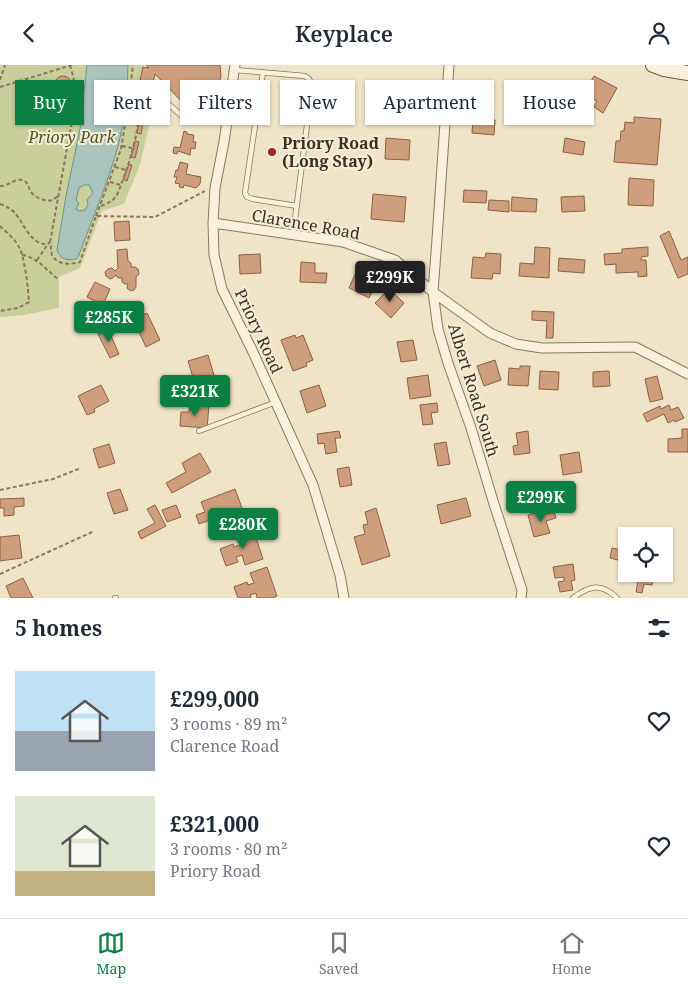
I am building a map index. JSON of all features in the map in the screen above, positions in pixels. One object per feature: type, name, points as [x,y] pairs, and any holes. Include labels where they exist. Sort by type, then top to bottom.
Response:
[{"type":"street","name":"Albert Road South","points":[[448,65],[433,292],[438,329],[522,590],[521,598]]},
{"type":"street","points":[[653,65],[688,73]]},
{"type":"street","name":"Priory Road","points":[[233,80],[235,67]]},
{"type":"street","name":"Priory Road","points":[[226,125],[215,188],[213,223],[214,255],[222,289],[253,352],[313,485],[340,575],[344,598]]},
{"type":"street","name":"Clarence Road","points":[[213,223],[293,231],[343,242],[395,260],[433,292],[490,333],[516,344],[542,349],[635,347],[688,374]]},
{"type":"lane","points":[[235,67],[305,76],[310,79],[312,86],[293,231]]},
{"type":"lane","points":[[264,72],[245,193],[247,197],[253,199],[297,206]]},
{"type":"lane","points":[[170,105],[180,114]]},
{"type":"lane","points":[[199,431],[276,402]]},
{"type":"lane","points":[[573,598],[588,588],[594,587],[607,591],[617,598]]},
{"type":"path","points":[[0,77],[5,65]]},
{"type":"path","points":[[0,87],[71,65],[74,76],[75,88],[72,121],[59,195],[49,243],[37,260]]},
{"type":"path","points":[[131,80],[133,65]]},
{"type":"path","points":[[49,243],[52,255],[58,261],[73,264],[80,262],[122,146],[126,125]]},
{"type":"path","points":[[101,206],[112,201],[117,195],[126,170],[138,125]]},
{"type":"path","points":[[122,146],[132,148]]},
{"type":"path","points":[[115,167],[126,170]]},
{"type":"path","points":[[0,186],[24,180],[31,192],[42,199],[53,199],[59,195]]},
{"type":"path","points":[[110,182],[121,185]]},
{"type":"path","points":[[96,216],[155,217],[205,191],[215,188]]},
{"type":"path","points":[[0,203],[14,212],[38,243],[43,245],[49,243]]},
{"type":"path","points":[[0,226],[19,246],[30,302],[18,308],[0,311]]},
{"type":"path","points":[[22,255],[37,260],[58,279]]},
{"type":"path","points":[[0,490],[53,479],[81,468]]},
{"type":"path","points":[[0,573],[92,532]]},
{"type":"green space","name":"Priory Park","points":[[0,65],[144,65],[141,80],[94,80],[94,125],[149,125],[140,165],[124,204],[102,211],[80,268],[59,277],[59,308],[25,315],[0,317]]},
{"type":"water","points":[[87,65],[128,65],[127,80],[94,80],[94,125],[122,125],[114,160],[79,255],[76,259],[70,260],[64,259],[57,250],[80,125],[84,125],[84,92]],"holes":[[[89,185],[93,193],[87,200],[88,205],[85,210],[79,211],[76,209],[79,203],[76,200],[79,188]]]},
{"type":"building","points":[[146,65],[220,65],[221,76],[220,80],[180,80],[180,100],[170,89],[170,80],[161,80],[155,74],[154,80],[140,80],[143,67],[149,68]]},
{"type":"building","points":[[60,76],[70,80],[56,80]]},
{"type":"building","points":[[594,76],[617,88],[603,113],[594,107],[597,101],[594,99],[594,80],[592,80]]},
{"type":"building","points":[[634,117],[661,119],[657,165],[614,162],[616,141],[620,141],[621,131],[624,131],[625,122],[634,123]]},
{"type":"building","points":[[495,120],[494,135],[472,133],[473,125],[494,125]]},
{"type":"building","points":[[139,125],[143,125],[141,134],[137,133]]},
{"type":"building","points":[[184,131],[187,134],[194,135],[193,142],[196,142],[195,149],[191,148],[190,155],[178,151],[177,154],[173,153],[174,147],[180,148]]},
{"type":"building","points":[[386,138],[410,140],[409,160],[385,159]]},
{"type":"building","points":[[565,138],[585,142],[583,155],[563,152]]},
{"type":"building","points":[[135,141],[139,142],[135,158],[131,157]]},
{"type":"building","points":[[180,162],[188,164],[186,174],[201,177],[200,184],[196,188],[184,185],[183,188],[179,187],[180,184],[175,183],[177,177],[174,177]]},
{"type":"building","points":[[129,164],[132,165],[127,181],[123,179]]},
{"type":"building","points":[[629,178],[654,180],[653,206],[628,205]]},
{"type":"building","points":[[464,190],[487,191],[486,203],[463,202]]},
{"type":"building","points":[[373,194],[406,197],[404,222],[371,219]]},
{"type":"building","points":[[584,196],[585,211],[562,212],[561,197]]},
{"type":"building","points":[[512,197],[537,199],[536,212],[511,211]]},
{"type":"building","points":[[489,200],[509,201],[509,212],[488,210]]},
{"type":"building","points":[[129,221],[130,240],[115,241],[114,222]]},
{"type":"building","points":[[669,231],[681,260],[688,257],[688,274],[678,278],[660,236]]},
{"type":"building","points":[[535,247],[550,248],[549,278],[519,276],[520,263],[534,264]]},
{"type":"building","points":[[648,247],[648,256],[641,257],[641,260],[646,260],[647,276],[638,277],[638,272],[616,273],[616,264],[605,265],[604,254],[622,253],[622,249]]},
{"type":"building","points":[[127,249],[128,261],[131,263],[131,267],[138,269],[139,274],[136,277],[136,287],[131,291],[127,288],[128,284],[122,282],[122,278],[118,278],[116,275],[110,279],[106,276],[105,272],[112,268],[115,271],[118,268],[117,250]]},
{"type":"building","points":[[486,253],[501,254],[500,274],[493,273],[492,279],[471,278],[473,257],[485,258]]},
{"type":"building","points":[[260,254],[261,273],[240,274],[239,255]]},
{"type":"building","points":[[559,258],[585,260],[584,273],[558,271]]},
{"type":"building","points":[[301,262],[315,263],[315,273],[327,273],[326,283],[300,282]]},
{"type":"building","points":[[356,272],[377,282],[369,298],[349,288]]},
{"type":"building","points":[[95,282],[110,289],[103,305],[87,297]]},
{"type":"building","points":[[389,289],[404,303],[391,318],[375,303]]},
{"type":"building","points":[[532,311],[554,312],[553,338],[546,338],[547,321],[532,320]]},
{"type":"building","points":[[147,313],[160,340],[146,347],[133,319]]},
{"type":"building","points":[[108,329],[119,354],[110,358],[98,334]]},
{"type":"building","points":[[295,335],[296,338],[303,335],[313,360],[306,363],[307,366],[293,371],[281,340]]},
{"type":"building","points":[[413,340],[417,360],[401,362],[397,342]]},
{"type":"building","points":[[208,355],[214,375],[194,381],[188,361]]},
{"type":"building","points":[[495,360],[501,380],[484,386],[477,366]]},
{"type":"building","points":[[520,366],[530,366],[528,386],[508,385],[509,368],[520,369]]},
{"type":"building","points":[[540,371],[559,372],[558,390],[539,389]]},
{"type":"building","points":[[609,371],[610,386],[593,387],[593,372]]},
{"type":"building","points":[[428,375],[431,396],[410,399],[407,378]]},
{"type":"building","points":[[657,376],[663,399],[650,402],[645,379]]},
{"type":"building","points":[[101,385],[109,401],[94,409],[95,412],[87,415],[78,396]]},
{"type":"building","points":[[319,385],[326,406],[307,413],[300,391]]},
{"type":"building","points":[[437,403],[438,412],[431,413],[433,424],[423,425],[420,405]]},
{"type":"building","points":[[190,404],[209,406],[207,428],[180,426],[181,412],[189,412]]},
{"type":"building","points":[[669,405],[671,410],[678,407],[684,418],[668,423],[664,414],[647,422],[643,414],[660,406],[661,409]]},
{"type":"building","points":[[682,429],[688,429],[688,452],[668,452],[668,439],[682,438]]},
{"type":"building","points":[[339,431],[341,438],[335,438],[337,452],[326,454],[324,443],[318,444],[317,434]]},
{"type":"building","points":[[528,431],[530,453],[514,455],[513,446],[518,445],[516,433]]},
{"type":"building","points":[[446,442],[450,464],[438,466],[434,444]]},
{"type":"building","points":[[109,444],[115,463],[99,468],[93,449]]},
{"type":"building","points":[[579,452],[582,472],[563,475],[560,455]]},
{"type":"building","points":[[200,453],[211,472],[172,493],[166,483],[186,472],[182,463]]},
{"type":"building","points":[[349,467],[352,485],[340,487],[337,469]]},
{"type":"building","points":[[120,489],[128,510],[114,514],[107,493]]},
{"type":"building","points":[[235,489],[242,508],[199,524],[196,515],[205,512],[201,502]]},
{"type":"building","points":[[24,498],[24,506],[14,507],[14,515],[4,516],[4,508],[0,508],[0,499]]},
{"type":"building","points":[[466,498],[471,516],[441,524],[437,505]]},
{"type":"building","points":[[155,505],[166,526],[141,539],[138,532],[155,523],[147,509]]},
{"type":"building","points":[[176,505],[181,517],[167,522],[162,510]]},
{"type":"building","points":[[376,508],[390,556],[362,565],[354,537],[365,534],[363,525],[368,524],[365,512]]},
{"type":"building","points":[[544,510],[546,514],[554,512],[556,518],[546,521],[550,533],[534,537],[528,515]]},
{"type":"building","points":[[253,529],[263,559],[245,565],[242,555],[236,557],[238,562],[226,566],[220,549],[233,544],[234,547],[240,545],[236,535]]},
{"type":"building","points":[[19,535],[22,558],[0,561],[0,537]]},
{"type":"building","points":[[612,548],[618,549],[618,560],[610,558]]},
{"type":"building","points":[[573,564],[575,580],[571,581],[573,590],[560,592],[558,582],[564,581],[564,577],[555,578],[553,567]]},
{"type":"building","points":[[267,567],[277,596],[257,598],[256,593],[250,595],[251,598],[238,598],[234,587],[247,582],[248,585],[254,583],[250,573]]},
{"type":"building","points":[[23,578],[33,598],[11,598],[6,586]]},
{"type":"building","points":[[638,582],[653,582],[652,585],[644,584],[642,593],[636,592]]},
{"type":"place","name":"Priory Road (Long Stay)","points":[[272,152]]}]
